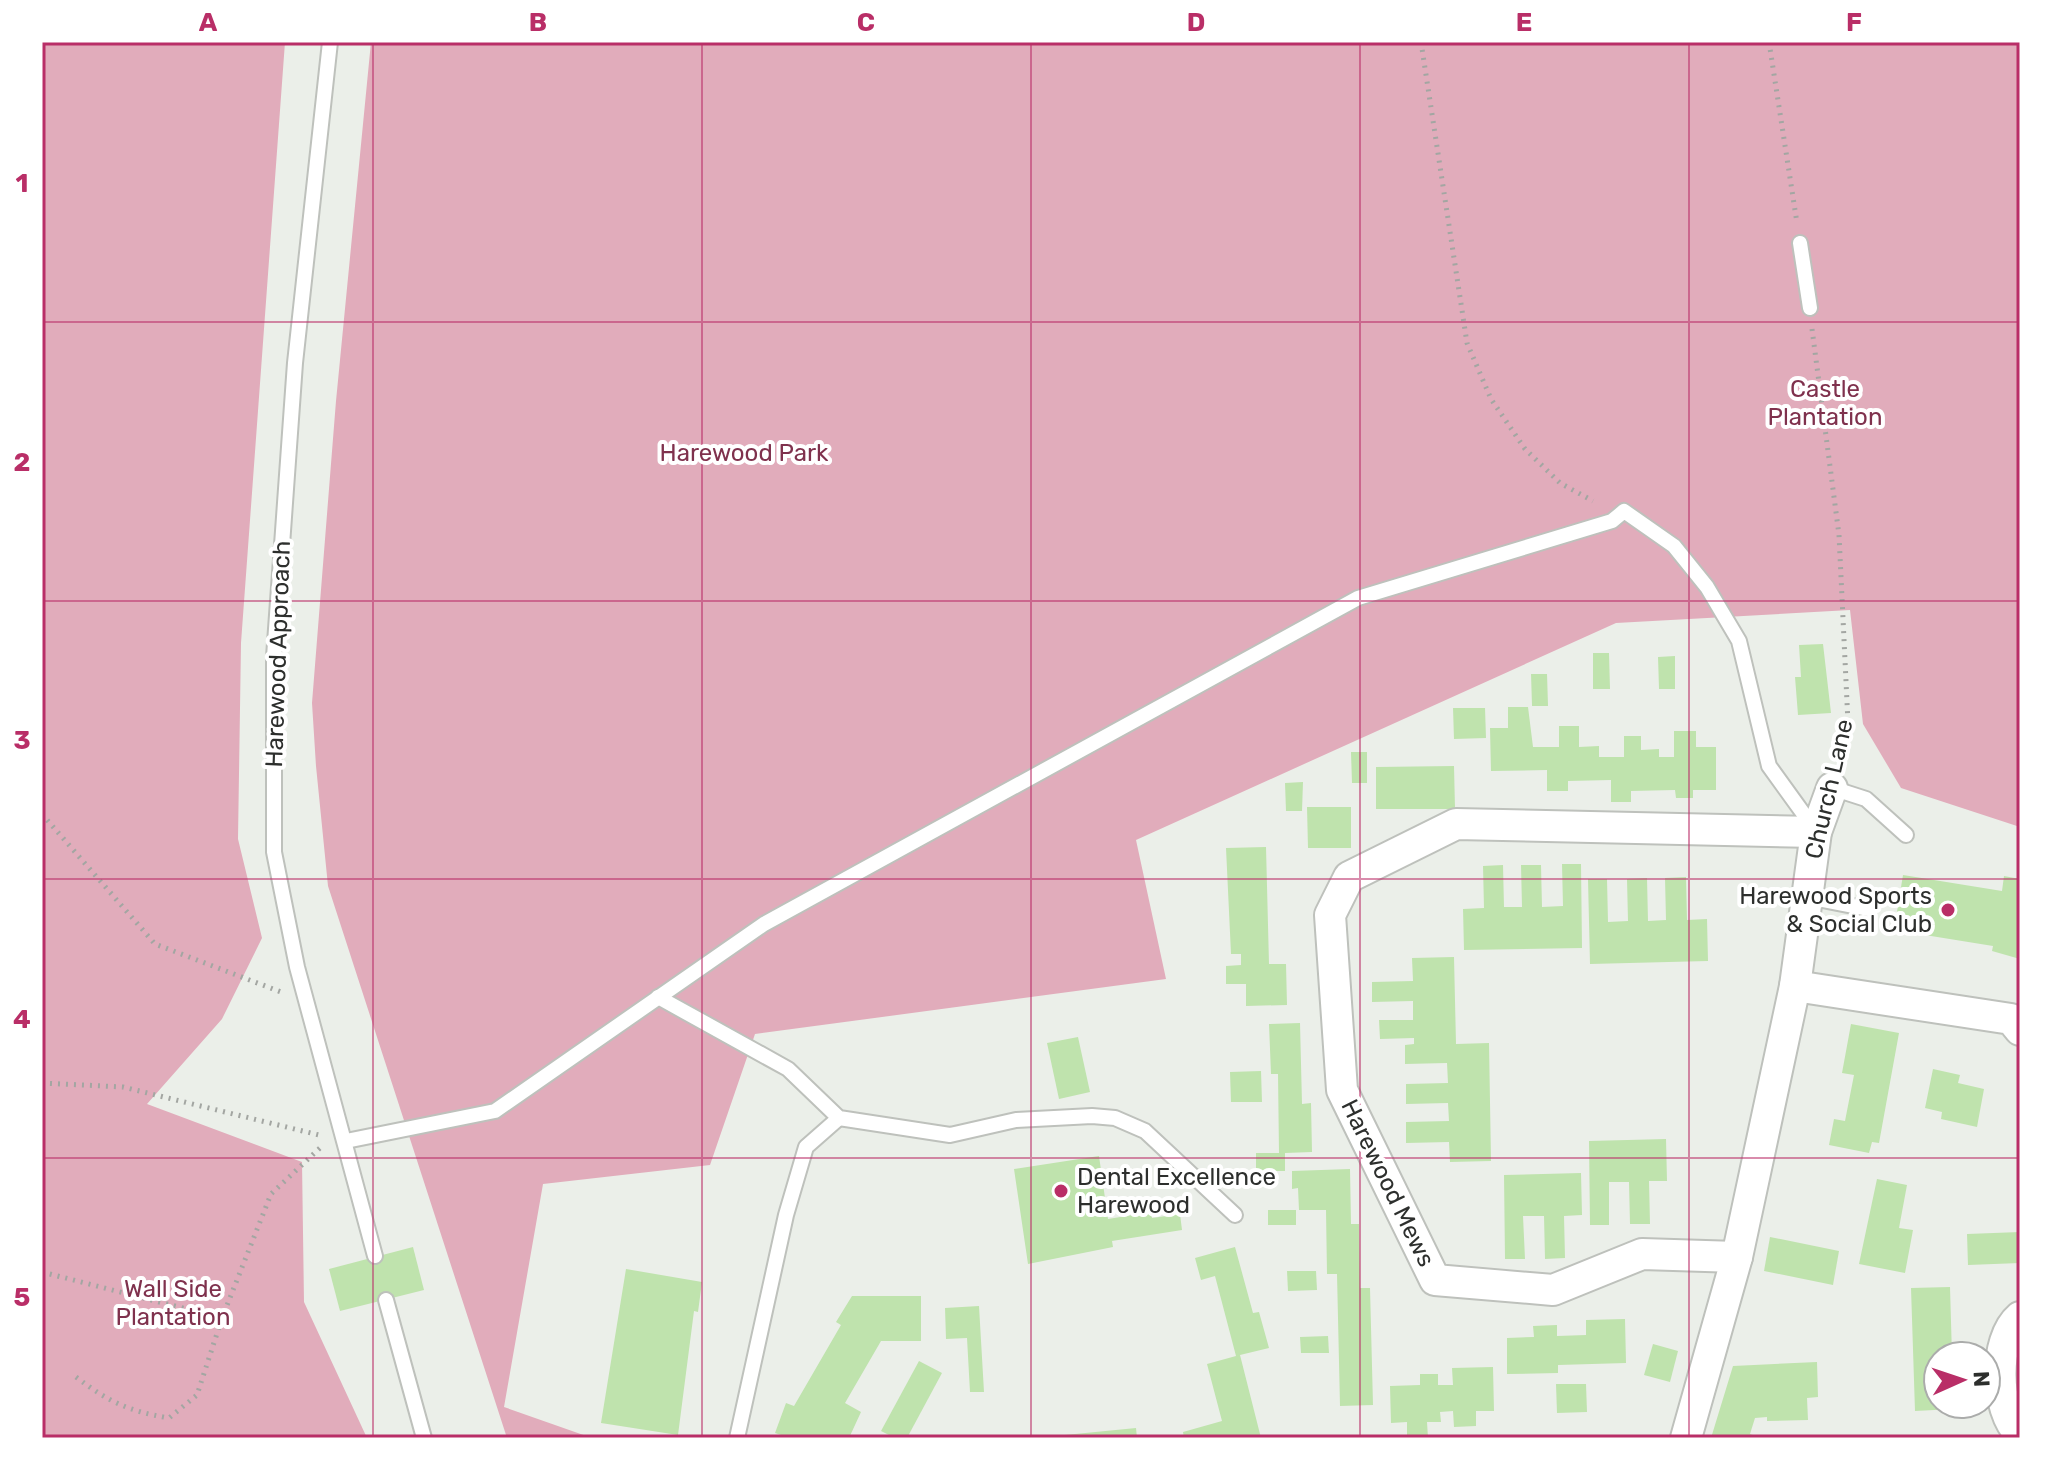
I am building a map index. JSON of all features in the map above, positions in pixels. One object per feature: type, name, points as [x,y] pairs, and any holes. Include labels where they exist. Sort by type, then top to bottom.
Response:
[{"type":"street","name":"Church Lane","points":[[1686,1438],[1737,1257],[1795,986],[1816,832],[1832,788]]},
{"type":"street","name":"Harewood Mews","points":[[1737,1257],[1642,1254],[1553,1290],[1435,1280],[1342,1090],[1330,915],[1349,877],[1456,824],[1816,832]]},
{"type":"street","points":[[1795,986],[2011,1019],[2020,1030]]},
{"type":"street","points":[[2020,1317],[2005,1334],[2001,1354],[2004,1404],[2008,1420],[2020,1434]]},
{"type":"lane","name":"Harewood Approach","points":[[330,42],[295,363],[274,657],[274,852],[307,1003],[375,1256]]},
{"type":"lane","points":[[1800,243],[1810,308]]},
{"type":"lane","points":[[346,1141],[495,1111],[764,924],[1358,598],[1612,521],[1624,511],[1674,546],[1707,587],[1739,641],[1769,766],[1816,832]]},
{"type":"lane","points":[[1832,788],[1866,799],[1906,835]]},
{"type":"lane","points":[[1807,897],[1868,909]]},
{"type":"lane","points":[[658,997],[788,1069],[839,1118],[950,1135],[1016,1120],[1092,1116],[1115,1118],[1145,1131],[1235,1215]]},
{"type":"lane","points":[[737,1438],[786,1215],[806,1147],[839,1118]]},
{"type":"lane","points":[[386,1300],[424,1438]]},
{"type":"path","points":[[1421,42],[1467,343],[1491,399],[1525,449],[1560,483],[1587,499],[1624,511]]},
{"type":"path","points":[[1769,42],[1800,243]]},
{"type":"path","name":"Church Lane","points":[[1810,308],[1839,535],[1848,723],[1832,788]]},
{"type":"path","points":[[42,814],[155,944],[307,1003]]},
{"type":"path","points":[[42,1083],[123,1087],[329,1137],[271,1194],[222,1318],[197,1395],[169,1418],[138,1412],[107,1401],[76,1377]]},
{"type":"path","points":[[42,1272],[222,1318]]},
{"type":"green space","name":"Wall Side Plantation","points":[[42,42],[285,42],[241,643],[238,839],[262,938],[222,1019],[147,1104],[302,1162],[304,1302],[367,1438],[42,1438]]},
{"type":"green space","name":"Harewood Park","points":[[371,42],[2020,42],[2020,827],[1901,788],[1863,724],[1850,610],[1616,623],[1136,840],[1166,979],[755,1034],[710,1165],[543,1184],[504,1407],[592,1438],[507,1438],[328,886],[316,766],[312,703],[336,401]]},
{"type":"building","points":[[1823,644],[1831,713],[1798,715],[1795,677],[1801,677],[1799,645]]},
{"type":"building","points":[[1593,653],[1609,653],[1610,689],[1593,689]]},
{"type":"building","points":[[1675,656],[1675,689],[1659,689],[1658,657]]},
{"type":"building","points":[[1531,674],[1547,674],[1548,706],[1532,706]]},
{"type":"building","points":[[1508,707],[1528,707],[1533,747],[1559,747],[1559,726],[1579,726],[1579,747],[1599,746],[1599,757],[1624,757],[1624,736],[1641,736],[1641,750],[1659,749],[1659,757],[1674,757],[1674,731],[1696,731],[1696,747],[1716,747],[1716,790],[1693,790],[1693,798],[1676,798],[1675,790],[1631,791],[1631,802],[1611,802],[1611,780],[1568,781],[1568,791],[1547,791],[1547,770],[1491,771],[1490,728],[1508,728]]},
{"type":"building","points":[[1453,708],[1485,708],[1486,738],[1454,739]]},
{"type":"building","points":[[1351,752],[1367,752],[1367,783],[1352,783]]},
{"type":"building","points":[[1454,766],[1455,809],[1376,809],[1376,767]]},
{"type":"building","points":[[1303,782],[1302,811],[1286,811],[1285,783]]},
{"type":"building","points":[[1307,807],[1351,807],[1351,848],[1308,848]]},
{"type":"building","points":[[1266,847],[1269,964],[1286,964],[1287,1005],[1246,1006],[1246,984],[1226,984],[1226,966],[1241,965],[1241,954],[1231,954],[1226,848]]},
{"type":"building","points":[[1562,864],[1581,864],[1582,948],[1464,950],[1463,909],[1484,908],[1483,866],[1503,865],[1504,907],[1522,907],[1521,865],[1541,865],[1542,907],[1563,906]]},
{"type":"building","name":"Harewood Sports & Social Club","points":[[1903,875],[2002,891],[2004,876],[2020,879],[2020,959],[1992,951],[1993,946],[1894,930]]},
{"type":"building","points":[[1686,877],[1687,920],[1707,919],[1708,961],[1590,964],[1588,879],[1607,879],[1608,922],[1628,921],[1627,879],[1647,878],[1648,921],[1666,920],[1665,878]]},
{"type":"building","points":[[1454,957],[1456,1044],[1489,1043],[1491,1161],[1450,1162],[1449,1142],[1406,1143],[1406,1122],[1449,1121],[1448,1103],[1406,1104],[1406,1084],[1448,1083],[1447,1063],[1405,1064],[1405,1045],[1414,1044],[1414,1038],[1380,1039],[1379,1020],[1413,1020],[1413,1001],[1372,1002],[1372,982],[1413,981],[1412,958]]},
{"type":"building","points":[[1300,1023],[1302,1104],[1311,1103],[1312,1152],[1285,1153],[1285,1171],[1256,1171],[1256,1153],[1279,1153],[1278,1074],[1271,1074],[1269,1024]]},
{"type":"building","points":[[1851,1024],[1899,1033],[1879,1143],[1872,1142],[1869,1153],[1829,1145],[1834,1119],[1845,1121],[1854,1075],[1842,1073]]},
{"type":"building","points":[[1078,1037],[1090,1092],[1059,1099],[1047,1043]]},
{"type":"building","points":[[1933,1069],[1960,1075],[1958,1083],[1984,1089],[1977,1127],[1941,1119],[1942,1112],[1925,1108]]},
{"type":"building","points":[[1261,1071],[1262,1102],[1231,1102],[1230,1072]]},
{"type":"building","points":[[1666,1139],[1667,1181],[1649,1181],[1650,1224],[1630,1224],[1629,1182],[1609,1182],[1609,1225],[1590,1225],[1589,1141]]},
{"type":"building","name":"Dental Excellence Harewood","points":[[1099,1156],[1108,1219],[1151,1212],[1152,1218],[1180,1214],[1182,1230],[1112,1241],[1113,1247],[1028,1264],[1014,1169]]},
{"type":"building","points":[[1350,1169],[1351,1224],[1359,1224],[1360,1288],[1370,1288],[1373,1405],[1340,1406],[1337,1274],[1327,1274],[1326,1210],[1299,1210],[1298,1188],[1292,1189],[1292,1171]]},
{"type":"building","points":[[1581,1173],[1582,1215],[1564,1216],[1565,1258],[1545,1259],[1544,1216],[1523,1216],[1525,1259],[1505,1259],[1504,1175]]},
{"type":"building","points":[[1877,1179],[1907,1185],[1899,1228],[1913,1230],[1905,1273],[1859,1264]]},
{"type":"building","points":[[1268,1210],[1296,1210],[1296,1225],[1268,1225]]},
{"type":"building","points":[[2020,1232],[2020,1263],[1968,1265],[1967,1234]]},
{"type":"building","points":[[1770,1237],[1839,1251],[1833,1285],[1764,1271]]},
{"type":"building","points":[[413,1247],[424,1290],[340,1311],[329,1269]]},
{"type":"building","points":[[1235,1247],[1253,1313],[1259,1312],[1269,1348],[1240,1355],[1261,1438],[1184,1438],[1183,1432],[1222,1421],[1207,1364],[1236,1356],[1215,1276],[1201,1280],[1195,1258]]},
{"type":"building","points":[[626,1269],[702,1282],[698,1312],[694,1311],[678,1435],[601,1423]]},
{"type":"building","points":[[1287,1271],[1316,1271],[1317,1290],[1288,1291]]},
{"type":"building","points":[[1950,1287],[1952,1340],[1922,1340],[1922,1411],[1915,1411],[1911,1288]]},
{"type":"building","points":[[852,1296],[921,1296],[921,1341],[881,1341],[845,1403],[861,1412],[849,1438],[790,1438],[775,1433],[786,1403],[794,1406],[841,1325],[836,1322]]},
{"type":"building","points":[[979,1306],[984,1392],[970,1392],[967,1338],[946,1339],[945,1308]]},
{"type":"building","points":[[1625,1319],[1626,1363],[1558,1365],[1558,1373],[1507,1374],[1507,1338],[1534,1337],[1533,1326],[1557,1325],[1557,1336],[1586,1335],[1586,1320]]},
{"type":"building","points":[[1328,1336],[1329,1353],[1301,1353],[1300,1337]]},
{"type":"building","points":[[1653,1344],[1678,1351],[1670,1382],[1644,1375]]},
{"type":"building","points":[[919,1361],[942,1373],[907,1438],[895,1438],[881,1431]]},
{"type":"building","points":[[1817,1362],[1818,1397],[1807,1398],[1808,1420],[1767,1421],[1767,1417],[1755,1418],[1750,1434],[1761,1438],[1711,1438],[1733,1366]]},
{"type":"building","points":[[1493,1367],[1494,1411],[1476,1411],[1476,1426],[1454,1427],[1453,1411],[1440,1412],[1441,1422],[1427,1422],[1428,1438],[1407,1438],[1407,1422],[1391,1423],[1390,1386],[1420,1385],[1420,1374],[1438,1374],[1438,1385],[1453,1385],[1452,1368]]},
{"type":"building","points":[[1556,1384],[1586,1384],[1587,1412],[1557,1413]]},
{"type":"building","points":[[1136,1428],[1137,1438],[1065,1438],[1065,1435]]},
{"type":"place","name":"Harewood Sports & Social Club","points":[[1948,910]]},
{"type":"place","name":"Dental Excellence Harewood","points":[[1061,1191]]},
{"type":"park label","name":"Castle Plantation","points":[[1825,403]]}]
